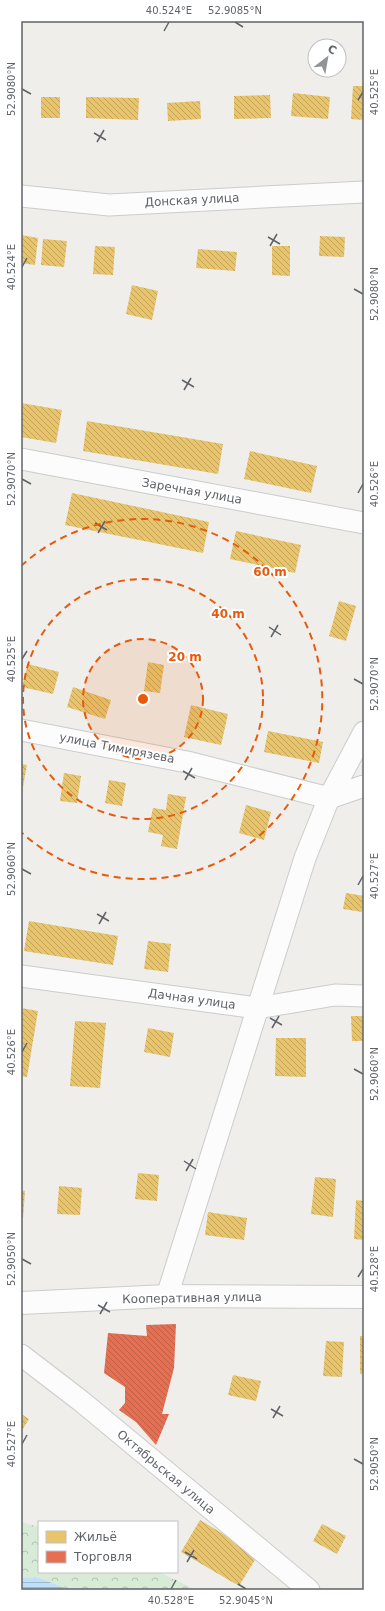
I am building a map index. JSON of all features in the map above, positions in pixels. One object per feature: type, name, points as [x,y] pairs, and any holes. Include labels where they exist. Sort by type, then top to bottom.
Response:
[{"type":"street","name":"Донская улица","points":[[21,196],[109,205],[364,192]]},
{"type":"street","name":"Заречная улица","points":[[21,459],[364,523]]},
{"type":"street","name":"улица Тимирязева","points":[[21,730],[187,762],[329,798]]},
{"type":"street","points":[[167,1296],[256,1008],[305,858],[329,798],[364,732]]},
{"type":"street","points":[[329,798],[364,786]]},
{"type":"street","name":"Дачная улица","points":[[21,976],[256,1008],[335,995],[364,996]]},
{"type":"street","name":"Кооперативная улица","points":[[21,1303],[167,1296],[364,1297]]},
{"type":"street","name":"Октябрьская улица","points":[[21,1355],[81,1401],[309,1590]]},
{"type":"green space","points":[[21,1522],[38,1527],[38,1573],[161,1573],[196,1590],[70,1590],[39,1578],[21,1578]]},
{"type":"water","points":[[21,1578],[39,1578],[70,1590],[21,1590]]},
{"type":"building: Жильё","points":[[353,86],[364,86],[364,120],[351,119]]},
{"type":"building: Жильё","points":[[293,93],[330,97],[328,119],[291,116]]},
{"type":"building: Жильё","points":[[270,95],[271,118],[234,119],[234,96]]},
{"type":"building: Жильё","points":[[41,97],[60,97],[60,118],[41,118]]},
{"type":"building: Жильё","points":[[86,97],[139,98],[138,120],[86,118]]},
{"type":"building: Жильё","points":[[200,101],[201,119],[168,121],[167,103]]},
{"type":"building: Жильё","points":[[21,235],[38,238],[35,265],[21,263]]},
{"type":"building: Жильё","points":[[320,236],[345,237],[344,257],[319,256]]},
{"type":"building: Жильё","points":[[43,239],[67,241],[64,267],[41,265]]},
{"type":"building: Жильё","points":[[95,246],[115,247],[113,275],[93,274]]},
{"type":"building: Жильё","points":[[272,246],[290,246],[290,276],[272,275]]},
{"type":"building: Жильё","points":[[198,249],[237,252],[235,271],[196,268]]},
{"type":"building: Жильё","points":[[132,285],[158,291],[152,320],[126,314]]},
{"type":"building: Жильё","points":[[21,403],[62,410],[56,443],[21,437]]},
{"type":"building: Жильё","points":[[87,421],[223,444],[218,474],[83,451]]},
{"type":"building: Жильё","points":[[250,451],[317,466],[311,493],[244,479]]},
{"type":"building: Жильё","points":[[72,493],[209,522],[203,553],[65,525]]},
{"type":"building: Жильё","points":[[236,531],[301,545],[295,573],[230,559]]},
{"type":"building: Жильё","points":[[339,601],[356,606],[346,641],[329,636]]},
{"type":"building: Жильё","points":[[148,662],[164,665],[160,693],[144,691]]},
{"type":"building: Жильё","points":[[28,664],[59,672],[53,694],[22,687]]},
{"type":"building: Жильё","points":[[73,687],[111,700],[105,719],[67,707]]},
{"type":"building: Жильё","points":[[191,705],[228,714],[221,745],[184,737]]},
{"type":"building: Жильё","points":[[268,731],[323,742],[319,763],[264,752]]},
{"type":"building: Жильё","points":[[21,764],[27,765],[22,792],[21,792]]},
{"type":"building: Жильё","points":[[64,773],[81,776],[77,803],[60,801]]},
{"type":"building: Жильё","points":[[109,780],[126,783],[122,806],[105,803]]},
{"type":"building: Жильё","points":[[168,794],[186,797],[177,849],[161,846],[163,835],[148,832],[153,808],[166,810]]},
{"type":"building: Жильё","points":[[246,805],[271,812],[264,840],[239,833]]},
{"type":"building: Жильё","points":[[346,893],[364,896],[362,912],[343,909]]},
{"type":"building: Жильё","points":[[29,921],[118,936],[113,965],[24,951]]},
{"type":"building: Жильё","points":[[148,941],[171,944],[168,972],[144,969]]},
{"type":"building: Жильё","points":[[21,1008],[38,1011],[27,1077],[21,1076]]},
{"type":"building: Жильё","points":[[351,1016],[364,1016],[364,1041],[352,1041]]},
{"type":"building: Жильё","points":[[75,1021],[106,1023],[100,1088],[70,1086]]},
{"type":"building: Жильё","points":[[148,1028],[174,1033],[170,1057],[144,1052]]},
{"type":"building: Жильё","points":[[276,1038],[306,1038],[306,1077],[275,1076]]},
{"type":"building: Жильё","points":[[138,1173],[159,1175],[157,1201],[135,1199]]},
{"type":"building: Жильё","points":[[315,1177],[336,1179],[333,1217],[311,1214]]},
{"type":"building: Жильё","points":[[59,1186],[82,1188],[80,1215],[57,1214]]},
{"type":"building: Жильё","points":[[21,1190],[25,1191],[23,1218],[21,1218]]},
{"type":"building: Жильё","points":[[356,1200],[364,1201],[364,1240],[354,1239]]},
{"type":"building: Жильё","points":[[208,1212],[247,1218],[244,1240],[205,1235]]},
{"type":"building: Жильё","points":[[360,1336],[364,1336],[364,1374],[360,1374]]},
{"type":"building: Жильё","points":[[326,1341],[344,1342],[342,1377],[323,1376]]},
{"type":"building: Жильё","points":[[233,1375],[261,1381],[256,1401],[228,1395]]},
{"type":"building: Жильё","points":[[21,1414],[29,1419],[21,1432]]},
{"type":"building: Жильё","points":[[200,1520],[258,1555],[239,1586],[181,1552]]},
{"type":"building: Жильё","points":[[322,1524],[346,1536],[337,1554],[313,1541]]},
{"type":"building: Торговля","points":[[176,1324],[174,1368],[162,1414],[169,1414],[156,1445],[136,1422],[119,1410],[125,1403],[125,1387],[104,1373],[108,1333],[147,1336],[146,1325]]}]
